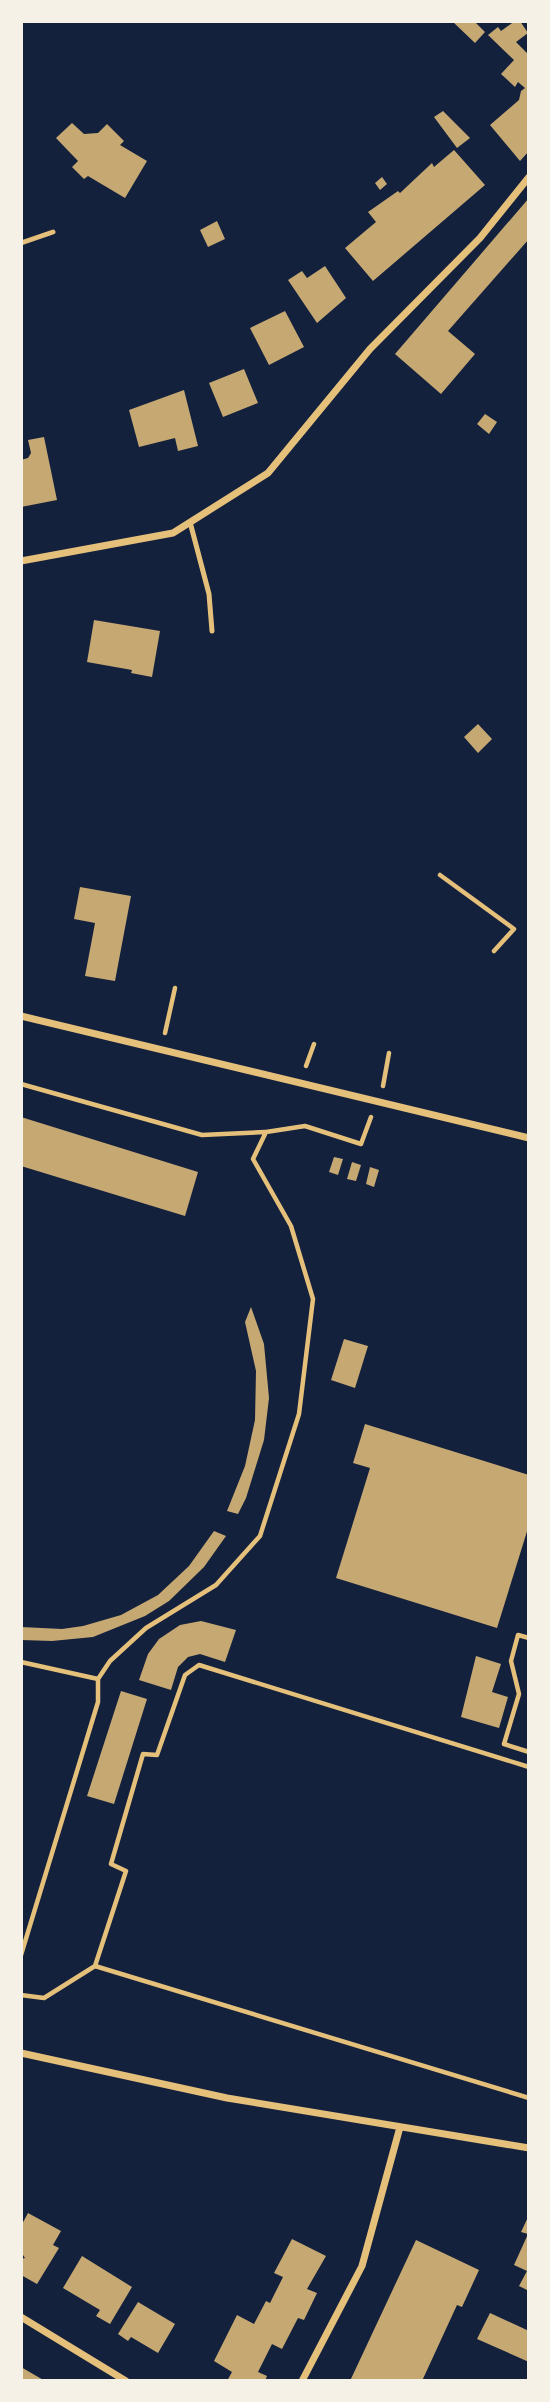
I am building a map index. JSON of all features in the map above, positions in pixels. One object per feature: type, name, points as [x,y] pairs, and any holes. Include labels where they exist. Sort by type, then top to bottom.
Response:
[{"type":"street","points":[[21,561],[173,533],[268,473],[370,349],[480,238],[529,177]]},
{"type":"street","points":[[21,1016],[529,1138]]},
{"type":"street","points":[[21,2053],[226,2098],[529,2148]]},
{"type":"street","points":[[302,2381],[362,2266],[400,2127]]},
{"type":"street","points":[[21,2317],[126,2381]]},
{"type":"lane","points":[[21,243],[53,232]]},
{"type":"lane","points":[[190,522],[209,594],[212,631]]},
{"type":"path","points":[[440,875],[514,929],[494,951]]},
{"type":"path","points":[[160,1051],[175,988]]},
{"type":"path","points":[[21,1084],[202,1135],[266,1132],[305,1126],[361,1144],[367,1122],[380,1103],[389,1053]]},
{"type":"path","points":[[21,1955],[98,1702],[98,1679],[110,1661],[146,1628],[216,1585],[260,1536],[299,1413],[313,1299],[291,1226],[253,1159],[266,1132]]},
{"type":"path","points":[[529,1639],[517,1635],[511,1661],[519,1693],[504,1744],[529,1752]]},
{"type":"path","points":[[21,1662],[98,1679]]},
{"type":"path","points":[[21,1995],[44,1998],[95,1966],[126,1871],[111,1864],[143,1754],[157,1755],[185,1675],[199,1665],[529,1767]]},
{"type":"path","points":[[95,1966],[529,2098]]},
{"type":"building","points":[[452,21],[474,21],[485,32],[475,43]]},
{"type":"building","points":[[515,21],[520,21],[528,33],[516,42],[529,55],[529,151],[520,161],[490,125],[519,100],[521,91],[525,88],[518,82],[515,87],[501,74],[514,60],[488,35],[498,27],[501,31]]},
{"type":"building","points":[[443,111],[470,138],[457,148],[434,117]]},
{"type":"building","points":[[72,123],[84,134],[98,133],[107,124],[124,141],[120,145],[147,161],[125,198],[88,176],[84,179],[72,167],[78,161],[56,138]]},
{"type":"building","points":[[454,150],[485,185],[373,281],[345,248],[376,222],[368,212],[398,191],[400,193],[432,163],[434,167]]},
{"type":"building","points":[[382,177],[387,184],[380,190],[375,183]]},
{"type":"building","points":[[529,198],[529,239],[448,331],[475,354],[441,394],[395,354]]},
{"type":"building","points":[[217,221],[225,239],[208,247],[200,230]]},
{"type":"building","points":[[325,266],[346,298],[317,323],[288,280],[302,271],[307,278]]},
{"type":"building","points":[[285,311],[304,347],[269,365],[250,328]]},
{"type":"building","points":[[244,369],[258,403],[223,417],[209,383]]},
{"type":"building","points":[[184,390],[198,446],[178,451],[175,438],[139,447],[129,410]]},
{"type":"building","points":[[485,414],[497,422],[489,434],[477,424]]},
{"type":"building","points":[[44,437],[57,500],[21,507],[21,460],[28,458],[31,453],[28,440]]},
{"type":"building","points":[[94,620],[160,631],[152,677],[131,673],[132,670],[87,662]]},
{"type":"building","points":[[478,724],[492,739],[478,753],[464,737]]},
{"type":"building","points":[[80,887],[131,896],[115,981],[85,976],[95,923],[74,919]]},
{"type":"building","points":[[21,1117],[198,1172],[185,1216],[21,1166]]},
{"type":"building","points":[[334,1157],[343,1159],[338,1175],[329,1172]]},
{"type":"building","points":[[352,1162],[361,1165],[356,1181],[347,1179]]},
{"type":"building","points":[[370,1167],[379,1170],[374,1187],[366,1184]]},
{"type":"building","points":[[251,1307],[264,1344],[269,1398],[264,1440],[246,1498],[238,1514],[227,1511],[245,1466],[255,1420],[256,1371],[245,1322]]},
{"type":"building","points":[[344,1339],[368,1346],[355,1388],[331,1380]]},
{"type":"building","points":[[365,1424],[529,1475],[529,1525],[497,1628],[336,1578],[370,1468],[353,1463]]},
{"type":"building","points":[[214,1531],[226,1536],[204,1567],[169,1601],[145,1616],[93,1637],[52,1641],[21,1640],[21,1627],[62,1629],[83,1626],[121,1615],[158,1595],[189,1566]]},
{"type":"building","points":[[201,1621],[236,1630],[225,1662],[200,1654],[188,1657],[178,1667],[171,1690],[139,1680],[148,1654],[159,1639],[180,1625]]},
{"type":"building","points":[[476,1656],[501,1664],[492,1692],[508,1697],[499,1728],[461,1717]]},
{"type":"building","points":[[121,1691],[147,1699],[114,1804],[87,1796]]},
{"type":"building","points":[[28,2213],[61,2231],[53,2245],[59,2248],[37,2284],[21,2275],[21,2259],[25,2258],[21,2252],[21,2226]]},
{"type":"building","points":[[529,2215],[529,2291],[519,2286],[527,2271],[514,2265],[528,2234],[521,2232]]},
{"type":"building","points":[[292,2239],[326,2256],[307,2289],[317,2293],[304,2320],[298,2318],[282,2349],[272,2344],[258,2372],[267,2376],[265,2381],[227,2381],[232,2372],[214,2361],[237,2315],[254,2324],[266,2301],[270,2303],[283,2277],[274,2273]]},
{"type":"building","points":[[416,2240],[479,2270],[462,2307],[457,2305],[422,2381],[350,2381]]},
{"type":"building","points":[[82,2256],[132,2287],[110,2324],[96,2316],[100,2310],[63,2288]]},
{"type":"building","points":[[138,2302],[175,2324],[158,2353],[131,2337],[128,2341],[118,2334]]},
{"type":"building","points":[[490,2313],[529,2331],[529,2362],[477,2339]]},
{"type":"building","points":[[21,2367],[45,2381],[21,2381]]}]
